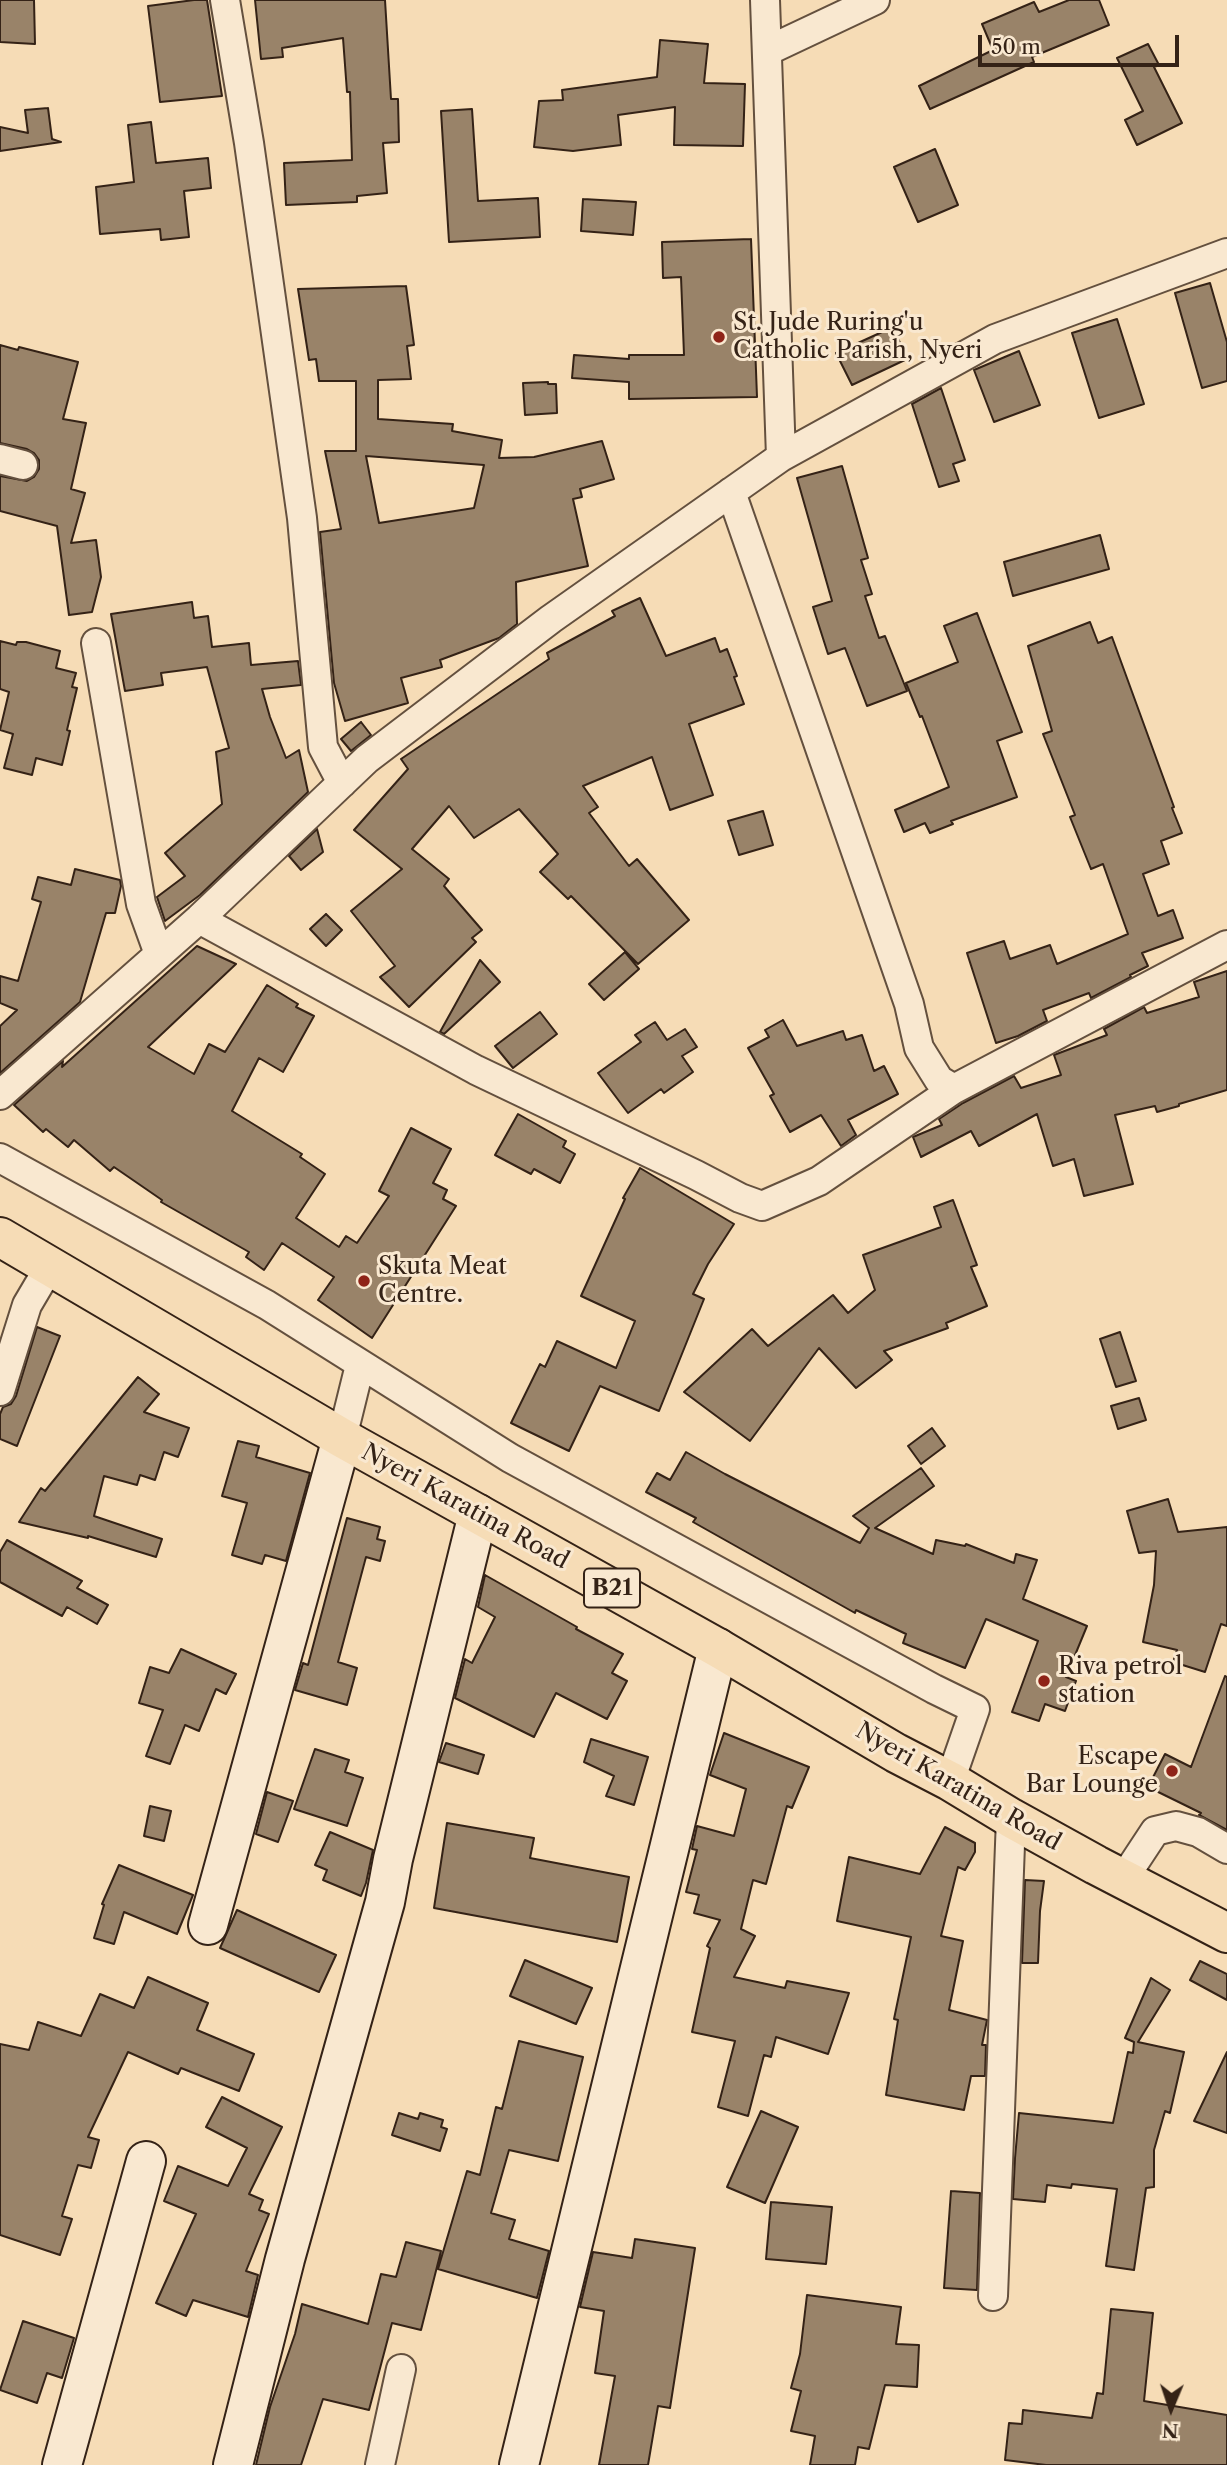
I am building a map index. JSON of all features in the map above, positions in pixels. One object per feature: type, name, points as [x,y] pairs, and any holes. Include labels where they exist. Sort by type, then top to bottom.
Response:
[{"type":"highway","name":"Nyeri Karatina Road","points":[[0,1237],[342,1438],[718,1648],[896,1753],[950,1781],[1011,1818],[1227,1933]]},
{"type":"street","points":[[225,0],[249,143],[300,505],[323,747],[342,783]]},
{"type":"street","points":[[765,0],[781,457]]},
{"type":"street","points":[[767,51],[875,0]]},
{"type":"street","points":[[0,1095],[199,919],[367,759],[551,620],[781,457],[995,339],[1227,253]]},
{"type":"street","points":[[731,492],[909,1004],[919,1048],[939,1080],[954,1089]]},
{"type":"street","points":[[96,643],[141,904],[159,954]]},
{"type":"street","points":[[199,919],[477,1070],[740,1198],[762,1206],[819,1181],[954,1089],[1227,945]]},
{"type":"street","points":[[0,1158],[267,1305],[510,1458],[975,1709],[950,1781]]},
{"type":"street","points":[[0,1391],[27,1305],[50,1266]]},
{"type":"street","points":[[208,1924],[360,1366]]},
{"type":"street","points":[[233,2465],[285,2259],[385,1902],[396,1846],[478,1514]]},
{"type":"street","points":[[519,2465],[718,1648]]},
{"type":"street","points":[[993,2296],[1011,1818]]},
{"type":"street","points":[[1124,1878],[1155,1830],[1176,1826],[1198,1832],[1227,1849]]},
{"type":"street","points":[[62,2465],[146,2161]]},
{"type":"street","points":[[380,2465],[401,2369]]},
{"type":"building","points":[[0,0],[34,0],[35,44],[0,42]]},
{"type":"building","points":[[207,0],[222,96],[160,102],[148,6]]},
{"type":"building","points":[[255,0],[385,0],[391,99],[398,99],[399,142],[383,143],[387,193],[357,196],[357,202],[286,205],[284,163],[352,160],[350,92],[347,92],[343,38],[282,48],[283,57],[261,59]]},
{"type":"building","points":[[1069,0],[1099,0],[1109,25],[1032,57],[1034,62],[930,109],[919,86],[993,50],[982,24],[1034,2],[1039,12]]},
{"type":"building","points":[[660,40],[708,44],[704,83],[745,84],[743,146],[674,145],[675,107],[618,115],[621,145],[573,151],[534,147],[539,101],[563,100],[562,90],[657,77]]},
{"type":"building","points":[[1148,44],[1159,65],[1154,67],[1182,123],[1137,145],[1125,120],[1143,111],[1117,58]]},
{"type":"building","points":[[48,108],[52,139],[61,142],[0,151],[0,127],[28,133],[25,110]]},
{"type":"building","points":[[472,109],[478,201],[538,198],[540,237],[449,242],[441,111]]},
{"type":"building","points":[[151,122],[156,163],[208,158],[211,188],[184,191],[189,237],[161,240],[160,229],[100,234],[96,187],[134,182],[128,125]]},
{"type":"building","points":[[935,149],[958,205],[918,222],[894,167]]},
{"type":"building","points":[[583,199],[636,202],[633,235],[581,231]]},
{"type":"building","name":"St. Jude Ruring'u Catholic Parish, Nyeri","points":[[751,239],[757,397],[629,399],[629,382],[572,378],[574,355],[629,359],[629,355],[684,355],[681,277],[663,278],[662,242]]},
{"type":"building","points":[[1210,283],[1227,342],[1227,381],[1202,388],[1175,293]]},
{"type":"building","points":[[406,286],[414,345],[407,346],[411,379],[378,380],[378,419],[453,424],[452,431],[502,440],[499,458],[534,457],[602,441],[614,479],[580,489],[582,497],[573,499],[588,566],[516,582],[517,624],[499,638],[440,660],[442,667],[401,678],[408,703],[345,721],[334,683],[320,532],[341,529],[325,451],[356,451],[356,381],[319,381],[316,359],[309,360],[298,289]],"holes":[[[366,456],[484,465],[474,508],[379,523]]]},
{"type":"building","points":[[1117,319],[1144,404],[1099,418],[1072,333]]},
{"type":"building","points":[[893,327],[907,359],[852,385],[836,353]]},
{"type":"building","points":[[0,345],[78,362],[63,419],[86,423],[71,489],[85,493],[71,543],[96,540],[101,577],[92,612],[69,615],[57,526],[0,511],[0,476],[27,481],[34,477],[39,469],[39,460],[27,449],[0,443]]},
{"type":"building","points":[[1019,351],[1040,405],[994,422],[974,370]]},
{"type":"building","points":[[523,383],[556,384],[557,413],[525,415]]},
{"type":"building","points":[[941,388],[965,460],[953,464],[959,481],[939,487],[912,404]]},
{"type":"building","points":[[842,466],[868,558],[861,560],[872,594],[865,596],[879,638],[885,636],[907,691],[867,706],[845,648],[828,654],[813,607],[832,601],[797,478]]},
{"type":"building","points":[[1100,535],[1109,569],[1013,596],[1004,562]]},
{"type":"building","points":[[640,598],[666,656],[715,638],[720,652],[727,649],[744,704],[689,724],[713,795],[670,810],[652,757],[583,786],[598,807],[589,813],[629,866],[637,859],[689,920],[638,964],[571,896],[568,899],[540,872],[558,854],[519,809],[474,838],[449,806],[412,849],[449,879],[444,886],[482,930],[472,938],[476,942],[409,1007],[380,977],[395,966],[351,911],[402,869],[354,830],[408,769],[401,759],[549,659],[547,653],[615,616],[612,611]]},
{"type":"building","points":[[192,602],[194,618],[208,616],[212,647],[249,643],[251,665],[298,661],[301,685],[262,689],[286,758],[299,750],[308,792],[200,895],[165,921],[157,897],[185,876],[165,853],[222,804],[216,752],[229,748],[207,667],[161,673],[163,685],[125,691],[111,614]]},
{"type":"building","points":[[977,613],[1022,732],[997,741],[1017,797],[951,821],[953,824],[930,833],[925,823],[904,832],[895,810],[949,787],[922,716],[920,717],[906,683],[958,662],[944,626]]},
{"type":"building","points":[[1090,622],[1098,643],[1112,637],[1182,833],[1161,841],[1169,864],[1143,874],[1158,916],[1173,910],[1183,938],[1142,953],[1148,966],[1130,975],[1131,977],[1091,998],[1089,993],[1043,1010],[1047,1021],[1018,1036],[996,1043],[967,953],[1004,941],[1010,959],[1050,945],[1057,964],[1128,934],[1103,864],[1091,869],[1070,817],[1075,815],[1043,734],[1052,731],[1028,646]]},
{"type":"building","points":[[0,641],[16,645],[17,642],[26,642],[60,651],[56,668],[76,673],[72,687],[77,688],[62,765],[36,758],[32,775],[4,768],[13,734],[0,730],[9,692],[0,689]]},
{"type":"building","points":[[361,722],[371,735],[351,751],[341,739]]},
{"type":"building","points":[[763,811],[773,845],[739,855],[728,821]]},
{"type":"building","points":[[317,829],[323,852],[301,870],[289,856]]},
{"type":"building","points":[[75,869],[120,880],[115,913],[106,913],[80,1002],[0,1073],[0,1026],[17,1010],[0,1003],[0,976],[18,981],[41,902],[32,899],[38,877],[71,885]]},
{"type":"building","points":[[326,914],[342,930],[326,946],[310,929]]},
{"type":"building","points":[[197,946],[236,964],[148,1047],[194,1074],[209,1044],[225,1052],[267,985],[298,1004],[296,1007],[314,1016],[283,1072],[259,1058],[232,1111],[302,1154],[300,1157],[325,1174],[296,1218],[339,1247],[346,1236],[357,1243],[389,1196],[379,1191],[411,1128],[451,1149],[433,1183],[447,1190],[443,1199],[456,1206],[372,1338],[318,1300],[334,1277],[282,1243],[264,1270],[246,1257],[249,1252],[161,1202],[162,1200],[114,1167],[110,1171],[74,1140],[68,1147],[46,1129],[43,1132],[14,1105],[63,1061],[62,1067]]},
{"type":"building","points":[[625,952],[639,969],[604,1000],[589,984]]},
{"type":"building","points":[[480,960],[500,982],[444,1034],[440,1032]]},
{"type":"building","points":[[1227,971],[1227,1090],[1157,1112],[1155,1106],[1115,1115],[1133,1184],[1084,1196],[1074,1159],[1053,1166],[1037,1114],[979,1146],[971,1131],[921,1157],[913,1137],[942,1125],[939,1119],[963,1103],[1014,1076],[1021,1088],[1061,1075],[1054,1055],[1107,1035],[1104,1029],[1144,1007],[1147,1013],[1199,997],[1194,982]]},
{"type":"building","points":[[540,1012],[557,1034],[513,1068],[495,1046]]},
{"type":"building","points":[[783,1020],[797,1046],[843,1031],[846,1040],[862,1035],[874,1071],[884,1066],[898,1094],[848,1120],[856,1135],[841,1146],[821,1115],[790,1132],[770,1096],[774,1094],[748,1048],[769,1037],[765,1030]]},
{"type":"building","points":[[655,1022],[667,1040],[685,1029],[697,1047],[682,1056],[693,1072],[664,1093],[661,1089],[628,1113],[598,1073],[641,1042],[635,1035]]},
{"type":"building","points":[[518,1114],[566,1141],[563,1147],[575,1154],[560,1183],[534,1169],[531,1174],[495,1155]]},
{"type":"building","points":[[640,1168],[734,1224],[708,1264],[693,1294],[704,1299],[659,1411],[600,1386],[569,1451],[511,1423],[540,1364],[545,1367],[557,1341],[616,1368],[635,1321],[581,1296],[625,1199],[623,1198]]},
{"type":"building","points":[[953,1200],[977,1265],[971,1267],[987,1306],[946,1323],[948,1328],[884,1351],[892,1360],[856,1388],[819,1348],[750,1441],[684,1392],[752,1329],[768,1346],[833,1295],[848,1313],[875,1290],[863,1255],[941,1227],[934,1207]]},
{"type":"building","points":[[37,1327],[60,1336],[17,1446],[0,1439],[0,1414],[3,1407],[11,1404],[16,1396]]},
{"type":"building","points":[[1120,1332],[1136,1381],[1116,1387],[1100,1339]]},
{"type":"building","points":[[138,1377],[159,1394],[144,1412],[189,1428],[178,1457],[164,1452],[155,1480],[140,1475],[137,1485],[104,1476],[94,1516],[162,1539],[156,1557],[88,1536],[19,1522],[41,1488],[45,1491]]},
{"type":"building","points":[[1139,1398],[1146,1420],[1118,1429],[1111,1406]]},
{"type":"building","points":[[932,1428],[945,1446],[921,1464],[908,1446]]},
{"type":"building","points":[[238,1441],[259,1446],[256,1457],[310,1473],[286,1561],[265,1555],[262,1564],[232,1555],[247,1503],[222,1496]]},
{"type":"building","points":[[686,1452],[860,1543],[869,1528],[853,1516],[921,1468],[934,1486],[875,1528],[933,1554],[936,1540],[965,1546],[966,1544],[1014,1563],[1016,1554],[1037,1560],[1023,1599],[1087,1626],[1066,1677],[1076,1681],[1065,1711],[1045,1704],[1039,1721],[1012,1712],[1038,1641],[986,1619],[965,1668],[903,1643],[906,1634],[856,1610],[855,1613],[693,1522],[696,1518],[646,1492],[657,1473],[670,1480]]},
{"type":"building","points":[[1168,1499],[1178,1532],[1227,1527],[1227,1626],[1221,1624],[1205,1672],[1173,1662],[1177,1650],[1143,1642],[1154,1585],[1156,1551],[1139,1553],[1127,1511]]},
{"type":"building","points":[[347,1518],[380,1527],[377,1539],[385,1541],[380,1561],[366,1557],[338,1662],[357,1668],[347,1705],[295,1690],[303,1663],[308,1665]]},
{"type":"building","points":[[7,1540],[82,1581],[77,1588],[108,1605],[97,1624],[67,1607],[62,1616],[0,1582],[0,1552]]},
{"type":"building","points":[[485,1575],[623,1654],[612,1673],[627,1681],[607,1719],[556,1693],[534,1737],[455,1698],[465,1659],[472,1663],[495,1617],[478,1607]]},
{"type":"building","points":[[181,1649],[236,1674],[226,1694],[216,1689],[199,1731],[185,1725],[170,1764],[146,1756],[163,1710],[139,1703],[150,1667],[169,1673]]},
{"type":"building","points":[[1225,1676],[1227,1830],[1199,1815],[1201,1813],[1148,1787],[1165,1754],[1191,1767]]},
{"type":"building","points":[[724,1733],[809,1767],[792,1808],[787,1806],[766,1884],[753,1880],[741,1929],[755,1936],[734,1977],[785,1988],[787,1981],[849,1993],[828,2054],[776,2037],[771,2057],[764,2055],[748,2116],[718,2107],[735,2041],[692,2032],[710,1948],[707,1946],[720,1920],[694,1913],[699,1895],[686,1892],[697,1850],[692,1849],[697,1826],[734,1836],[746,1789],[710,1775]]},
{"type":"building","points":[[591,1739],[648,1757],[634,1805],[606,1796],[614,1776],[584,1762]]},
{"type":"building","points":[[446,1743],[484,1755],[478,1774],[439,1762]]},
{"type":"building","points":[[315,1749],[349,1760],[345,1772],[363,1778],[347,1826],[294,1809]]},
{"type":"building","points":[[267,1792],[293,1801],[278,1842],[256,1834]]},
{"type":"building","points":[[150,1806],[171,1811],[164,1841],[144,1836]]},
{"type":"building","points":[[447,1823],[534,1838],[530,1858],[629,1877],[617,1942],[434,1908]]},
{"type":"building","points":[[945,1827],[975,1843],[975,1852],[965,1870],[958,1867],[941,1936],[963,1941],[949,2010],[987,2020],[982,2045],[986,2045],[985,2076],[971,2076],[964,2110],[886,2095],[898,2020],[894,2019],[911,1937],[837,1921],[849,1857],[920,1874]]},
{"type":"building","points":[[330,1832],[373,1850],[361,1896],[323,1880],[327,1870],[315,1865]]},
{"type":"building","points":[[119,1865],[193,1895],[177,1934],[124,1912],[114,1944],[94,1938],[104,1905],[102,1904]]},
{"type":"building","points":[[1025,1880],[1044,1881],[1038,1963],[1022,1963]]},
{"type":"building","points":[[237,1910],[336,1955],[319,1992],[220,1948]]},
{"type":"building","points":[[525,1960],[592,1988],[576,2024],[510,1996]]},
{"type":"building","points":[[1200,1961],[1227,1974],[1227,2000],[1190,1980]]},
{"type":"building","points":[[148,1977],[208,2003],[197,2030],[254,2054],[239,2091],[181,2068],[178,2074],[128,2052],[88,2137],[99,2140],[91,2168],[78,2165],[62,2216],[72,2219],[60,2255],[0,2235],[0,2044],[29,2050],[38,2022],[81,2036],[100,1994],[134,2008]]},
{"type":"building","points":[[1151,1978],[1170,1990],[1138,2042],[1184,2052],[1170,2113],[1165,2111],[1154,2150],[1154,2187],[1146,2188],[1134,2270],[1106,2266],[1117,2189],[1072,2184],[1071,2188],[1047,2185],[1045,2202],[1013,2199],[1015,2158],[1019,2113],[1113,2123],[1128,2052],[1133,2053],[1134,2042],[1125,2038]]},
{"type":"building","points":[[519,2041],[583,2057],[558,2161],[509,2150],[491,2213],[515,2220],[509,2239],[549,2251],[537,2298],[438,2269],[467,2171],[480,2175],[496,2107],[502,2109]]},
{"type":"building","points":[[1227,2052],[1227,2133],[1194,2121]]},
{"type":"building","points":[[222,2097],[282,2127],[249,2194],[263,2200],[259,2210],[269,2214],[246,2271],[258,2275],[248,2317],[193,2300],[186,2316],[156,2303],[196,2214],[164,2201],[178,2166],[228,2186],[247,2148],[206,2127]]},
{"type":"building","points":[[761,2111],[798,2127],[765,2203],[727,2187]]},
{"type":"building","points":[[399,2113],[418,2119],[420,2113],[443,2120],[441,2127],[447,2129],[440,2151],[392,2135]]},
{"type":"building","points":[[951,2191],[980,2193],[977,2290],[944,2288]]},
{"type":"building","points":[[771,2202],[832,2207],[826,2264],[766,2259]]},
{"type":"building","points":[[635,2239],[695,2248],[670,2408],[658,2406],[648,2465],[599,2465],[615,2376],[595,2373],[604,2311],[580,2307],[593,2252],[632,2258]]},
{"type":"building","points":[[406,2242],[441,2251],[421,2330],[392,2323],[369,2410],[323,2399],[301,2465],[256,2465],[270,2407],[295,2334],[302,2304],[368,2324],[381,2274],[396,2277]]},
{"type":"building","points":[[807,2295],[901,2307],[896,2344],[919,2345],[917,2387],[885,2385],[869,2449],[858,2447],[855,2465],[810,2465],[815,2436],[791,2431],[801,2391],[791,2388],[800,2354]]},
{"type":"building","points":[[1111,2309],[1153,2313],[1144,2401],[1227,2415],[1227,2465],[1046,2465],[1005,2460],[1009,2423],[1022,2424],[1023,2410],[1092,2418],[1097,2393],[1103,2394]]},
{"type":"building","points":[[23,2321],[74,2338],[62,2378],[47,2373],[37,2403],[0,2390]]},
{"type":"place","name":"St. Jude Ruring'u Catholic Parish, Nyeri","points":[[719,337]]},
{"type":"place","name":"Skuta Meat Centre.","points":[[364,1281]]},
{"type":"place","name":"Riva petrol station","points":[[1044,1681]]},
{"type":"place","name":"Escape Bar Lounge","points":[[1172,1771]]}]
